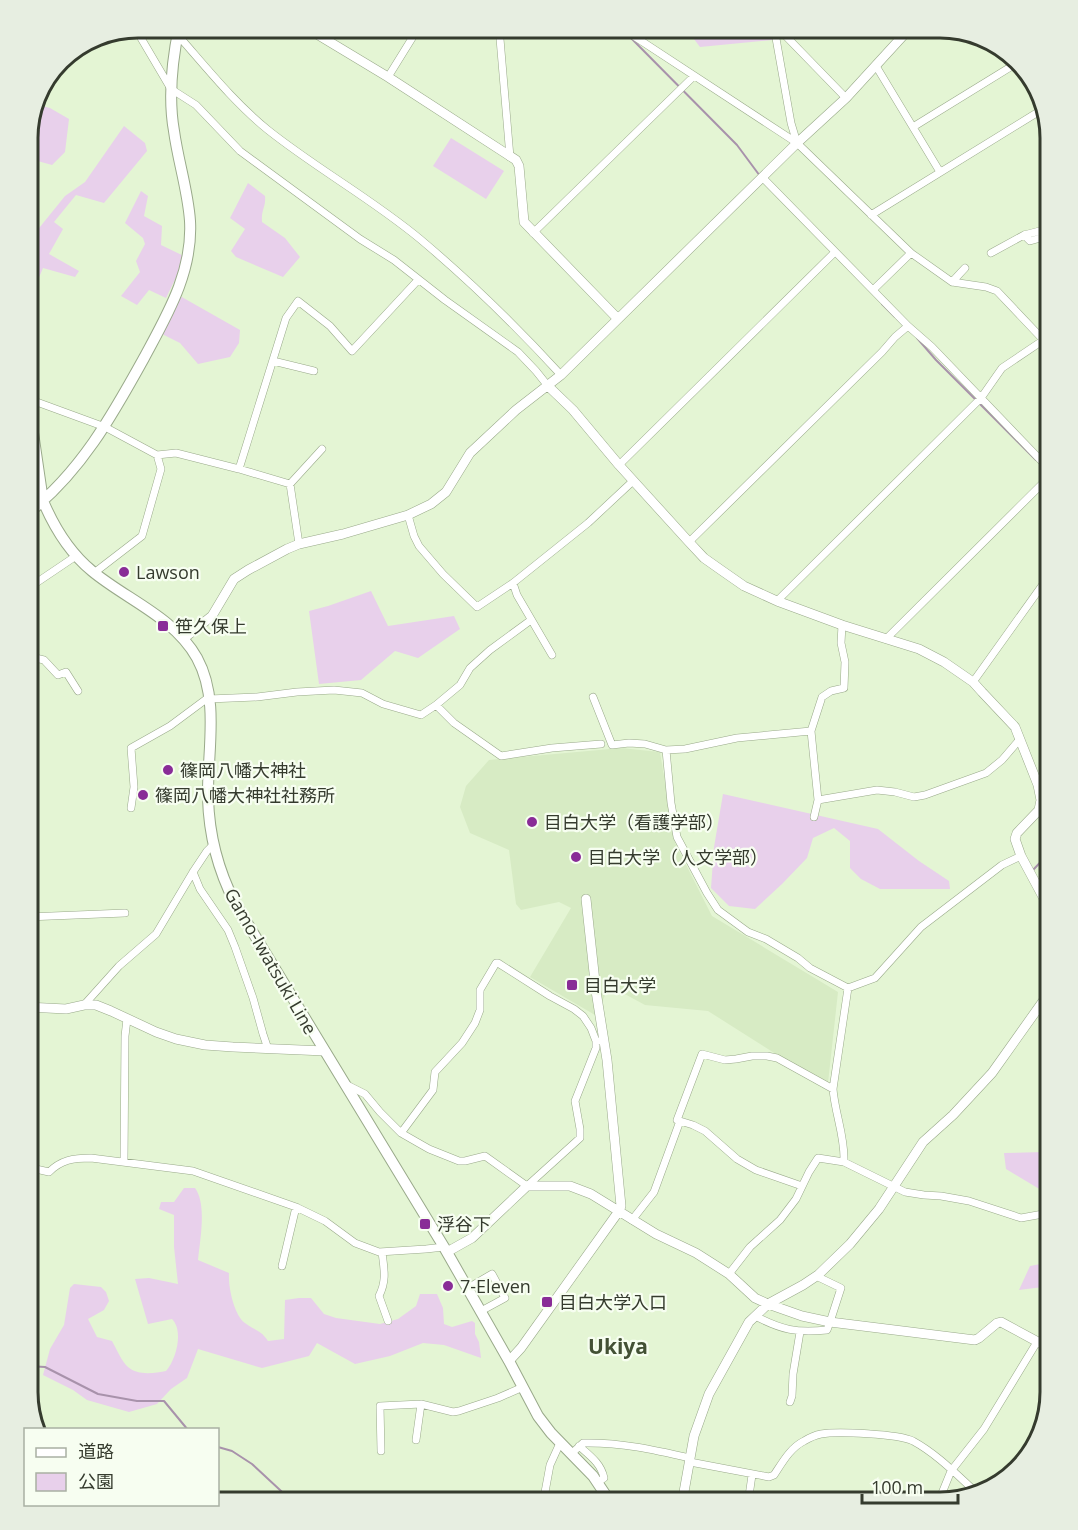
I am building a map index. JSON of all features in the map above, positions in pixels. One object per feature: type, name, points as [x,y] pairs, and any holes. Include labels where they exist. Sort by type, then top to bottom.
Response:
[{"type":"main road","points":[[38,505],[72,471],[105,427],[165,319],[181,284],[189,251],[190,220],[174,132],[171,89],[177,39]]},
{"type":"main road","name":"Gamo-Iwatsuki Line","points":[[38,467],[43,501],[61,535],[76,556],[94,573],[168,624],[196,657],[201,667],[209,699],[208,798],[213,845],[221,873],[235,903],[446,1249],[538,1416],[560,1443],[575,1450],[604,1492]]},
{"type":"street","points":[[141,38],[171,89],[196,105],[240,151],[360,239],[394,260],[518,352],[573,410],[633,481],[704,558],[744,586],[842,625],[919,649],[944,662],[973,682],[1015,727],[1038,784],[1040,795]]},
{"type":"street","points":[[322,38],[388,77],[516,160],[519,166],[524,222],[618,319]]},
{"type":"street","points":[[388,77],[412,38]]},
{"type":"street","points":[[500,38],[510,157]]},
{"type":"street","points":[[642,38],[694,76],[797,143],[911,253],[952,282],[997,291],[1040,337]]},
{"type":"street","points":[[778,38],[791,123],[797,143]]},
{"type":"street","points":[[787,38],[846,98]]},
{"type":"street","points":[[183,639],[212,616],[234,579],[285,550],[299,544],[408,515],[431,504],[446,492],[470,453],[516,410],[561,375],[797,143],[846,98],[901,38]]},
{"type":"street","points":[[177,39],[183,41],[246,111],[269,131],[420,239],[529,339],[561,375]]},
{"type":"street","points":[[876,66],[940,172]]},
{"type":"street","points":[[913,127],[1011,67]]},
{"type":"street","points":[[533,233],[694,76]]},
{"type":"street","points":[[871,214],[1037,113]]},
{"type":"street","points":[[763,178],[908,326],[932,347],[1040,461]]},
{"type":"street","points":[[991,254],[1024,235],[1040,231]]},
{"type":"street","points":[[1024,235],[1030,241],[1040,238]]},
{"type":"street","points":[[619,465],[835,252]]},
{"type":"street","points":[[873,290],[911,253]]},
{"type":"street","points":[[952,282],[965,268]]},
{"type":"street","points":[[239,469],[286,318],[298,301],[330,326],[352,351],[418,280]]},
{"type":"street","points":[[689,542],[908,326]]},
{"type":"street","points":[[777,601],[981,398],[1002,369],[1040,342]]},
{"type":"street","points":[[273,362],[314,371]]},
{"type":"street","points":[[38,402],[105,427],[157,455],[176,453],[290,484]]},
{"type":"street","points":[[290,484],[322,449]]},
{"type":"street","points":[[94,573],[141,536],[160,469],[157,455]]},
{"type":"street","points":[[408,515],[419,546],[443,574],[477,607],[513,583],[588,523],[633,481]]},
{"type":"street","points":[[290,484],[299,544]]},
{"type":"street","points":[[886,639],[1040,484]]},
{"type":"street","points":[[38,582],[76,556]]},
{"type":"street","points":[[513,583],[517,595],[552,655]]},
{"type":"street","points":[[973,682],[1040,588]]},
{"type":"street","points":[[131,808],[134,787],[131,748],[171,726],[205,700],[334,690],[362,693],[383,704],[421,715],[460,685],[470,668],[490,650],[531,620]]},
{"type":"street","points":[[814,817],[818,800],[812,731],[822,697],[831,691],[844,688],[845,662],[841,643],[842,625]]},
{"type":"street","points":[[38,659],[44,660],[58,675],[66,672],[78,691]]},
{"type":"street","points":[[593,697],[612,745],[629,743],[645,744],[666,750],[685,749],[737,738],[812,731]]},
{"type":"street","points":[[436,705],[454,723],[501,756],[552,748],[601,744]]},
{"type":"street","points":[[818,800],[877,790],[914,796],[925,795],[986,773],[1002,760],[1020,739]]},
{"type":"street","points":[[666,750],[671,802],[678,837],[718,910],[748,932],[766,939],[810,968],[849,988],[875,978],[921,927],[1002,865],[1021,855]]},
{"type":"street","points":[[1040,805],[1039,810],[1017,832],[1015,839],[1040,891]]},
{"type":"street","points":[[84,1005],[119,966],[156,934],[193,872],[213,845]]},
{"type":"street","points":[[193,872],[200,889],[228,930],[253,998],[262,1035],[268,1049]]},
{"type":"street","points":[[509,1361],[619,1211],[621,1199],[600,1041],[586,898]]},
{"type":"street","points":[[38,917],[125,913]]},
{"type":"street","points":[[401,1133],[433,1090],[435,1072],[462,1043],[474,1023],[480,1011],[480,990],[496,963],[574,1008],[583,1016],[600,1041]]},
{"type":"street","points":[[844,1162],[845,1145],[833,1089],[849,988]]},
{"type":"street","points":[[38,1008],[66,1009],[96,1005],[156,1032],[205,1045],[325,1052]]},
{"type":"street","points":[[684,1492],[694,1436],[709,1394],[748,1322],[768,1305],[816,1276],[850,1244],[872,1219],[923,1142],[953,1115],[992,1073],[1040,1005]]},
{"type":"street","points":[[124,1162],[125,1036],[128,1019]]},
{"type":"street","points":[[38,1170],[49,1172],[58,1163],[91,1158],[194,1171],[296,1207],[325,1221],[355,1243],[382,1252],[446,1249],[472,1238],[580,1138],[575,1101],[600,1041]]},
{"type":"street","points":[[802,1186],[756,1170],[737,1159],[705,1131],[677,1120],[702,1054],[725,1060],[752,1056],[777,1058],[833,1089]]},
{"type":"street","points":[[345,1084],[365,1094],[401,1133],[429,1149],[459,1161],[485,1156],[527,1186],[570,1186],[591,1194],[656,1234],[696,1252],[729,1274],[752,1296],[768,1305],[830,1322],[975,1340],[1001,1322],[1040,1344]]},
{"type":"street","points":[[633,1220],[654,1192],[680,1121]]},
{"type":"street","points":[[729,1274],[750,1247],[780,1220],[796,1199],[818,1158],[844,1162],[904,1192],[969,1201],[1021,1218],[1040,1215]]},
{"type":"street","points":[[282,1266],[296,1207]]},
{"type":"street","points":[[382,1252],[385,1278],[379,1296],[388,1321]]},
{"type":"street","points":[[468,1288],[492,1274],[505,1298],[481,1311]]},
{"type":"street","points":[[755,1316],[775,1326],[794,1331],[826,1330],[841,1288],[816,1276]]},
{"type":"street","points":[[790,1402],[800,1332]]},
{"type":"street","points":[[943,1492],[951,1471],[984,1429],[1037,1342]]},
{"type":"street","points":[[381,1450],[380,1406],[421,1404],[453,1412],[498,1398],[522,1387]]},
{"type":"street","points":[[416,1440],[421,1404]]},
{"type":"street","points":[[575,1450],[583,1443],[619,1444],[769,1477],[774,1475],[789,1453],[803,1441],[821,1434],[848,1432],[875,1434],[910,1439],[936,1457],[971,1488]]},
{"type":"street","points":[[545,1492],[550,1465],[560,1443]]},
{"type":"street","points":[[750,1492],[752,1475]]},
{"type":"shaded area","points":[[621,748],[660,752],[675,843],[712,916],[838,992],[828,1083],[779,1056],[708,1011],[645,1005],[610,986],[595,1015],[530,977],[571,908],[559,902],[521,910],[516,904],[509,850],[470,833],[460,807],[466,786],[489,760]]},
{"type":"green space","points":[[693,38],[772,38],[772,40],[700,47]]},
{"type":"green space","points":[[43,106],[69,119],[65,152],[52,165],[38,161],[38,131]]},
{"type":"green space","points":[[124,126],[145,143],[147,151],[104,203],[76,195],[54,222],[63,229],[49,254],[79,271],[75,277],[43,268],[38,280],[38,229],[65,196],[85,182]]},
{"type":"green space","points":[[451,138],[504,171],[486,199],[433,166]]},
{"type":"green space","points":[[248,183],[265,196],[262,222],[285,238],[300,257],[283,277],[236,257],[231,251],[245,229],[230,218]]},
{"type":"green space","points":[[141,191],[148,196],[144,216],[162,226],[161,245],[186,257],[166,298],[149,290],[137,305],[121,296],[140,272],[136,261],[145,244],[143,238],[125,223]]},
{"type":"green space","points":[[180,296],[240,330],[239,343],[230,357],[198,364],[180,343],[160,333]]},
{"type":"green space","points":[[371,591],[388,626],[454,616],[460,629],[418,658],[395,651],[361,680],[319,684],[309,611]]},
{"type":"green space","points":[[723,794],[878,829],[949,881],[950,889],[880,889],[861,879],[850,868],[850,841],[834,828],[813,838],[807,858],[755,909],[729,906],[711,888],[714,847]]},
{"type":"green space","points":[[1040,1152],[1040,1189],[1006,1169],[1004,1153]]},
{"type":"green space","points":[[184,1188],[195,1188],[201,1203],[202,1222],[198,1260],[229,1273],[231,1293],[238,1314],[245,1323],[260,1332],[268,1341],[284,1339],[285,1300],[311,1298],[324,1314],[336,1318],[380,1324],[398,1319],[416,1306],[420,1294],[437,1294],[443,1308],[444,1324],[452,1327],[472,1321],[475,1323],[475,1334],[479,1342],[481,1358],[444,1345],[423,1343],[390,1356],[355,1364],[317,1343],[309,1356],[262,1368],[198,1349],[187,1378],[171,1389],[157,1404],[129,1412],[87,1400],[43,1375],[50,1349],[64,1325],[70,1288],[74,1284],[101,1287],[106,1292],[109,1301],[104,1310],[88,1319],[97,1337],[112,1341],[128,1367],[142,1373],[152,1373],[166,1371],[170,1366],[178,1338],[176,1324],[172,1319],[148,1324],[135,1279],[149,1278],[178,1284],[174,1247],[174,1215],[159,1209],[161,1202],[174,1202]]},
{"type":"green space","points":[[1040,1264],[1040,1287],[1019,1290],[1030,1266]]},
{"type":"waterway","points":[[631,38],[737,145],[760,176]]},
{"type":"waterway","points":[[882,304],[895,317]]},
{"type":"waterway","points":[[917,338],[1036,460]]},
{"type":"waterway","points":[[1033,870],[1040,863]]},
{"type":"waterway","points":[[38,1367],[45,1367],[98,1394],[137,1401],[164,1401],[186,1428]]},
{"type":"waterway","points":[[219,1447],[232,1451],[252,1464],[282,1492]]},
{"type":"place","name":"Lawson","points":[[124,572]]},
{"type":"place","name":"笹久保上","points":[[163,626]]},
{"type":"place","name":"篠岡八幡大神社","points":[[168,770]]},
{"type":"place","name":"篠岡八幡大神社社務所","points":[[143,795]]},
{"type":"place","name":"目白大学（看護学部）","points":[[532,822]]},
{"type":"place","name":"目白大学（人文学部）","points":[[576,857]]},
{"type":"place","name":"目白大学","points":[[572,985]]},
{"type":"place","name":"浮谷下","points":[[425,1224]]},
{"type":"place","name":"7-Eleven","points":[[448,1286]]},
{"type":"place","name":"目白大学入口","points":[[547,1302]]},
{"type":"district","name":"Ukiya","points":[[618,1346]]}]
